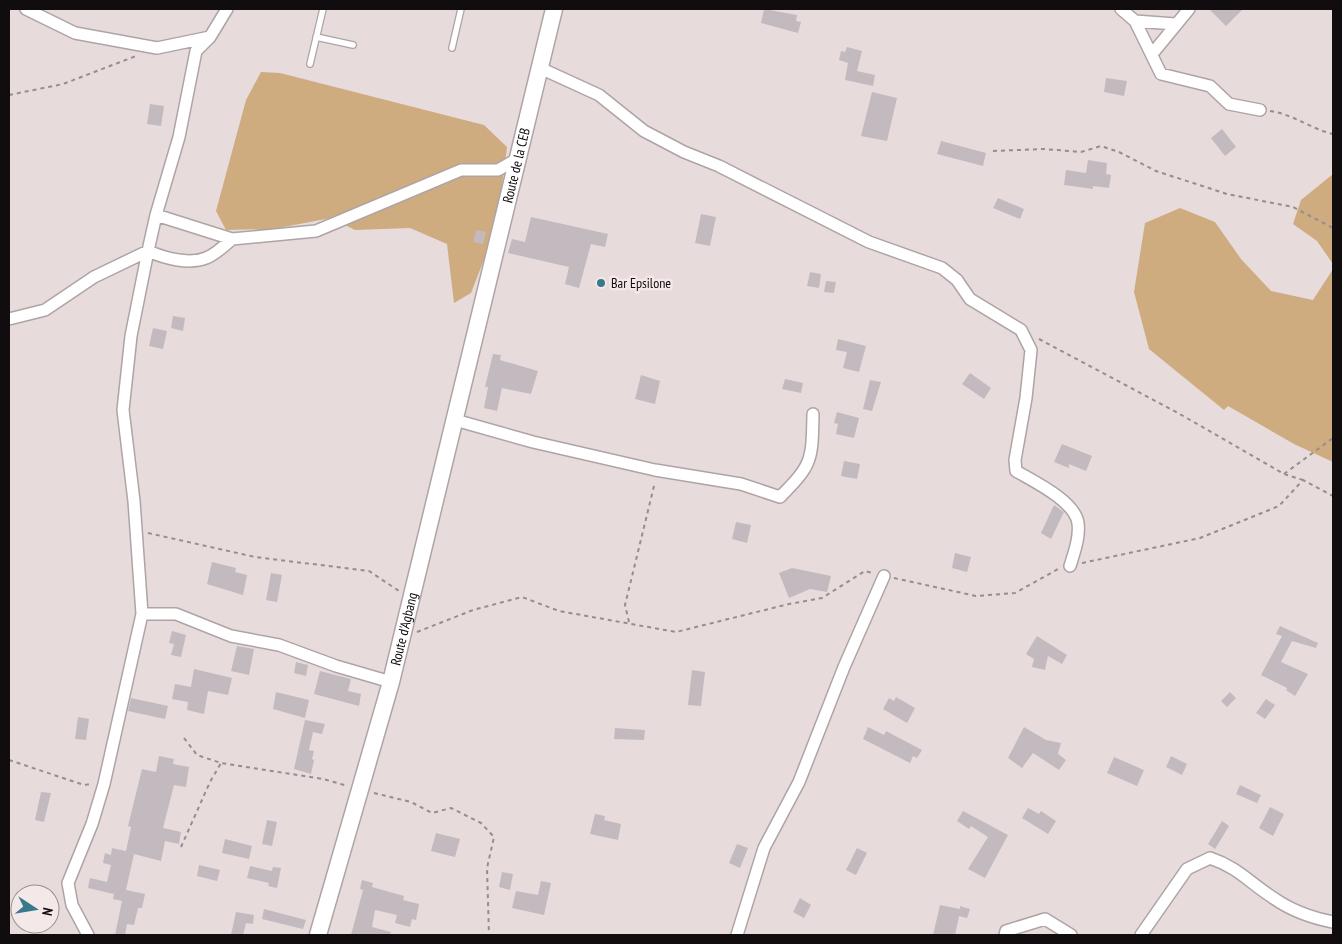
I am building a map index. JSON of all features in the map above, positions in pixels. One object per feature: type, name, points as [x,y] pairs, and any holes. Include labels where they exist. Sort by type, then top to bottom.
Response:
[{"type":"main road","name":"Route de la CEB","points":[[479,321],[554,9]]},
{"type":"main road","name":"Route d'Agbang","points":[[318,935],[391,682],[479,321]]},
{"type":"street","points":[[26,9],[74,33],[157,48],[210,38]]},
{"type":"street","points":[[88,935],[72,905],[68,883],[92,824],[104,784],[142,614],[136,530],[123,410],[131,336],[156,215],[188,100],[192,64],[196,51],[210,38],[227,9]]},
{"type":"street","points":[[1121,9],[1136,21],[1161,74],[1210,86],[1230,104],[1260,110]]},
{"type":"street","points":[[1152,54],[1189,9]]},
{"type":"street","points":[[1136,21],[1175,24]]},
{"type":"street","points":[[540,68],[599,95],[644,131],[684,152],[719,166],[869,242],[942,268],[957,280],[970,299],[1021,330],[1031,350],[1026,398],[1015,460],[1016,471],[1051,492],[1069,507],[1074,514],[1078,522],[1076,546],[1070,566]]},
{"type":"street","points":[[156,215],[232,239],[316,232],[461,170],[498,170],[517,159]]},
{"type":"street","points":[[9,319],[45,310],[94,277],[148,251],[160,256],[189,261],[207,258],[232,239]]},
{"type":"street","points":[[456,420],[533,442],[655,470],[741,484],[780,497],[800,476],[812,456],[814,414]]},
{"type":"street","points":[[737,935],[764,848],[799,782],[844,667],[884,576]]},
{"type":"street","points":[[142,614],[176,614],[231,636],[279,645],[336,666],[391,682]]},
{"type":"street","points":[[1141,935],[1188,870],[1210,858],[1229,864],[1273,898],[1312,918],[1333,922]]},
{"type":"street","points":[[1005,935],[1006,931],[1045,919],[1071,935]]},
{"type":"lane","points":[[310,64],[323,9]]},
{"type":"lane","points":[[452,48],[461,9]]},
{"type":"lane","points":[[316,37],[353,45]]},
{"type":"path","points":[[9,95],[63,84],[157,48]]},
{"type":"path","points":[[1260,110],[1288,115],[1320,131],[1333,134]]},
{"type":"path","points":[[993,151],[1044,149],[1081,152],[1101,146],[1119,152],[1156,171],[1200,186],[1268,203],[1293,207],[1333,228]]},
{"type":"path","points":[[1021,330],[1178,413],[1284,474],[1303,480]]},
{"type":"path","points":[[1284,474],[1333,438]]},
{"type":"path","points":[[629,622],[626,605],[639,542],[656,485],[655,470]]},
{"type":"path","points":[[136,530],[255,557],[369,571],[411,599]]},
{"type":"path","points":[[184,738],[197,755],[221,763],[323,778],[410,802],[432,813],[451,808],[481,823],[494,837],[487,868],[489,935]]},
{"type":"path","points":[[9,760],[84,785],[104,784]]},
{"type":"path","points":[[181,847],[210,782],[221,763]]},
{"type":"shaded area","points":[[261,72],[280,73],[484,125],[507,147],[501,194],[490,244],[471,293],[454,303],[447,244],[410,228],[355,230],[331,218],[273,229],[226,230],[216,211],[246,100]]},
{"type":"shaded area","points":[[1333,174],[1333,264],[1317,241],[1293,224],[1301,200]]},
{"type":"shaded area","points":[[1180,208],[1215,222],[1241,259],[1271,291],[1313,300],[1333,269],[1333,462],[1294,444],[1228,406],[1224,410],[1149,349],[1134,292],[1145,223]]},
{"type":"building","points":[[764,9],[797,15],[796,21],[801,22],[798,33],[761,23]]},
{"type":"building","points":[[1209,9],[1243,9],[1226,26]]},
{"type":"building","points":[[847,47],[862,51],[857,71],[875,75],[873,86],[845,80],[848,63],[839,60],[841,51],[845,52]]},
{"type":"building","points":[[1106,78],[1127,81],[1124,96],[1104,92]]},
{"type":"building","points":[[872,92],[897,98],[887,141],[861,136]]},
{"type":"building","points":[[150,104],[164,106],[161,126],[147,124]]},
{"type":"building","points":[[1222,129],[1236,147],[1225,156],[1211,138]]},
{"type":"building","points":[[941,141],[986,153],[983,166],[937,154]]},
{"type":"building","points":[[1088,160],[1107,163],[1106,174],[1111,175],[1109,188],[1093,186],[1093,189],[1064,185],[1066,170],[1086,173]]},
{"type":"building","points":[[998,198],[1024,209],[1020,219],[993,208]]},
{"type":"building","points":[[701,214],[716,217],[710,246],[695,243]]},
{"type":"building","points":[[531,217],[608,234],[605,247],[591,244],[579,288],[565,284],[569,267],[508,253],[512,239],[525,242]]},
{"type":"building","points":[[476,230],[486,232],[483,244],[473,242]]},
{"type":"building","points":[[810,272],[821,274],[819,288],[807,286]]},
{"type":"building","points":[[826,281],[836,282],[834,293],[824,292]]},
{"type":"building","points":[[173,316],[185,318],[183,331],[171,328]]},
{"type":"building","points":[[153,328],[167,331],[163,349],[149,346]]},
{"type":"building","points":[[838,339],[866,346],[859,372],[843,368],[847,352],[836,350]]},
{"type":"building","points":[[493,354],[501,355],[500,360],[538,371],[531,394],[502,388],[497,411],[484,408],[488,387],[485,387]]},
{"type":"building","points":[[970,373],[991,388],[984,399],[962,384]]},
{"type":"building","points":[[641,375],[660,381],[655,404],[635,399]]},
{"type":"building","points":[[785,379],[803,383],[801,393],[782,389]]},
{"type":"building","points":[[870,380],[881,382],[872,411],[863,409]]},
{"type":"building","points":[[837,412],[859,418],[854,438],[836,434],[838,424],[834,423]]},
{"type":"building","points":[[1062,444],[1092,456],[1086,471],[1069,464],[1069,468],[1054,462]]},
{"type":"building","points":[[844,461],[860,464],[857,479],[841,476]]},
{"type":"building","points":[[1054,505],[1064,512],[1051,539],[1041,533]]},
{"type":"building","points":[[736,522],[751,525],[747,543],[732,539]]},
{"type":"building","points":[[955,553],[971,557],[967,572],[952,568]]},
{"type":"building","points":[[212,562],[236,568],[235,572],[247,575],[243,595],[207,584]]},
{"type":"building","points":[[792,568],[831,576],[827,592],[810,589],[789,598],[779,573]]},
{"type":"building","points":[[271,573],[282,575],[277,602],[266,600]]},
{"type":"building","points":[[1280,626],[1318,643],[1316,648],[1292,641],[1281,662],[1308,674],[1295,696],[1286,690],[1287,688],[1261,675],[1282,636],[1276,634]]},
{"type":"building","points":[[172,631],[186,635],[181,657],[171,655],[174,644],[169,643]]},
{"type":"building","points":[[1037,636],[1067,655],[1062,664],[1048,656],[1045,670],[1032,667],[1034,659],[1026,654]]},
{"type":"building","points":[[237,646],[254,649],[249,675],[231,671]]},
{"type":"building","points":[[296,662],[308,665],[306,676],[294,673]]},
{"type":"building","points":[[194,669],[232,678],[228,695],[208,691],[204,714],[187,710],[188,702],[172,699],[175,684],[191,687]]},
{"type":"building","points":[[692,670],[705,672],[701,706],[688,705]]},
{"type":"building","points":[[320,671],[351,679],[348,691],[361,694],[359,706],[314,694]]},
{"type":"building","points":[[276,692],[309,700],[305,718],[273,709]]},
{"type":"building","points":[[1230,692],[1236,698],[1227,707],[1221,701]]},
{"type":"building","points":[[896,697],[915,708],[907,723],[883,709],[889,698],[894,701]]},
{"type":"building","points":[[131,698],[168,706],[165,719],[128,711]]},
{"type":"building","points":[[1266,699],[1275,705],[1265,719],[1256,713]]},
{"type":"building","points":[[78,717],[89,719],[86,740],[75,739]]},
{"type":"building","points":[[305,720],[325,724],[322,734],[313,732],[309,750],[314,751],[311,774],[294,769]]},
{"type":"building","points":[[868,727],[884,735],[886,731],[922,750],[917,758],[913,756],[910,763],[863,739]]},
{"type":"building","points":[[1024,727],[1046,740],[1061,743],[1058,754],[1066,760],[1059,770],[1033,753],[1022,768],[1008,758]]},
{"type":"building","points":[[615,728],[645,730],[644,740],[614,739]]},
{"type":"building","points":[[159,756],[174,759],[173,764],[189,767],[186,787],[174,785],[163,828],[181,832],[179,844],[165,841],[161,861],[134,854],[126,890],[145,894],[142,908],[138,908],[134,925],[127,924],[125,935],[115,935],[122,901],[113,899],[114,894],[88,888],[90,878],[107,882],[111,865],[103,863],[105,853],[111,855],[112,848],[126,851],[131,827],[128,826],[142,769],[156,772]]},
{"type":"building","points":[[1171,756],[1187,764],[1182,775],[1166,767]]},
{"type":"building","points":[[1114,757],[1144,770],[1137,786],[1107,773]]},
{"type":"building","points":[[1240,785],[1261,795],[1257,803],[1236,794]]},
{"type":"building","points":[[41,792],[51,793],[44,822],[35,820]]},
{"type":"building","points":[[1270,807],[1284,814],[1273,836],[1259,828]]},
{"type":"building","points":[[1028,808],[1039,814],[1041,811],[1056,821],[1048,834],[1022,818]]},
{"type":"building","points":[[963,811],[1008,835],[985,878],[968,869],[988,837],[971,826],[969,829],[957,821]]},
{"type":"building","points":[[595,814],[605,816],[604,820],[621,824],[618,840],[590,834]]},
{"type":"building","points":[[267,820],[277,822],[272,846],[262,844]]},
{"type":"building","points":[[1222,821],[1229,826],[1215,849],[1208,844]]},
{"type":"building","points":[[436,833],[460,839],[455,857],[431,851]]},
{"type":"building","points":[[225,839],[252,846],[249,859],[222,853]]},
{"type":"building","points":[[737,844],[748,848],[740,868],[729,863]]},
{"type":"building","points":[[857,848],[867,853],[856,875],[846,870]]},
{"type":"building","points":[[199,865],[220,870],[217,881],[197,876]]},
{"type":"building","points":[[250,866],[272,871],[273,867],[281,868],[277,888],[268,886],[269,883],[247,878]]},
{"type":"building","points":[[502,872],[513,874],[510,890],[499,887]]},
{"type":"building","points":[[362,880],[373,883],[372,887],[404,896],[403,900],[419,904],[416,920],[412,919],[410,927],[395,923],[397,915],[375,910],[372,927],[391,932],[390,935],[351,935],[363,890],[360,889]]},
{"type":"building","points":[[541,881],[551,883],[544,915],[512,908],[516,891],[538,895]]},
{"type":"building","points":[[800,898],[811,905],[804,918],[793,912]]},
{"type":"building","points":[[940,905],[960,909],[960,906],[970,909],[967,918],[959,916],[955,935],[933,935]]},
{"type":"building","points":[[264,909],[306,920],[303,929],[262,919]]},
{"type":"building","points":[[236,912],[254,915],[253,924],[246,923],[243,935],[231,935]]},
{"type":"place","name":"Bar Epsilone","points":[[601,283]]}]
